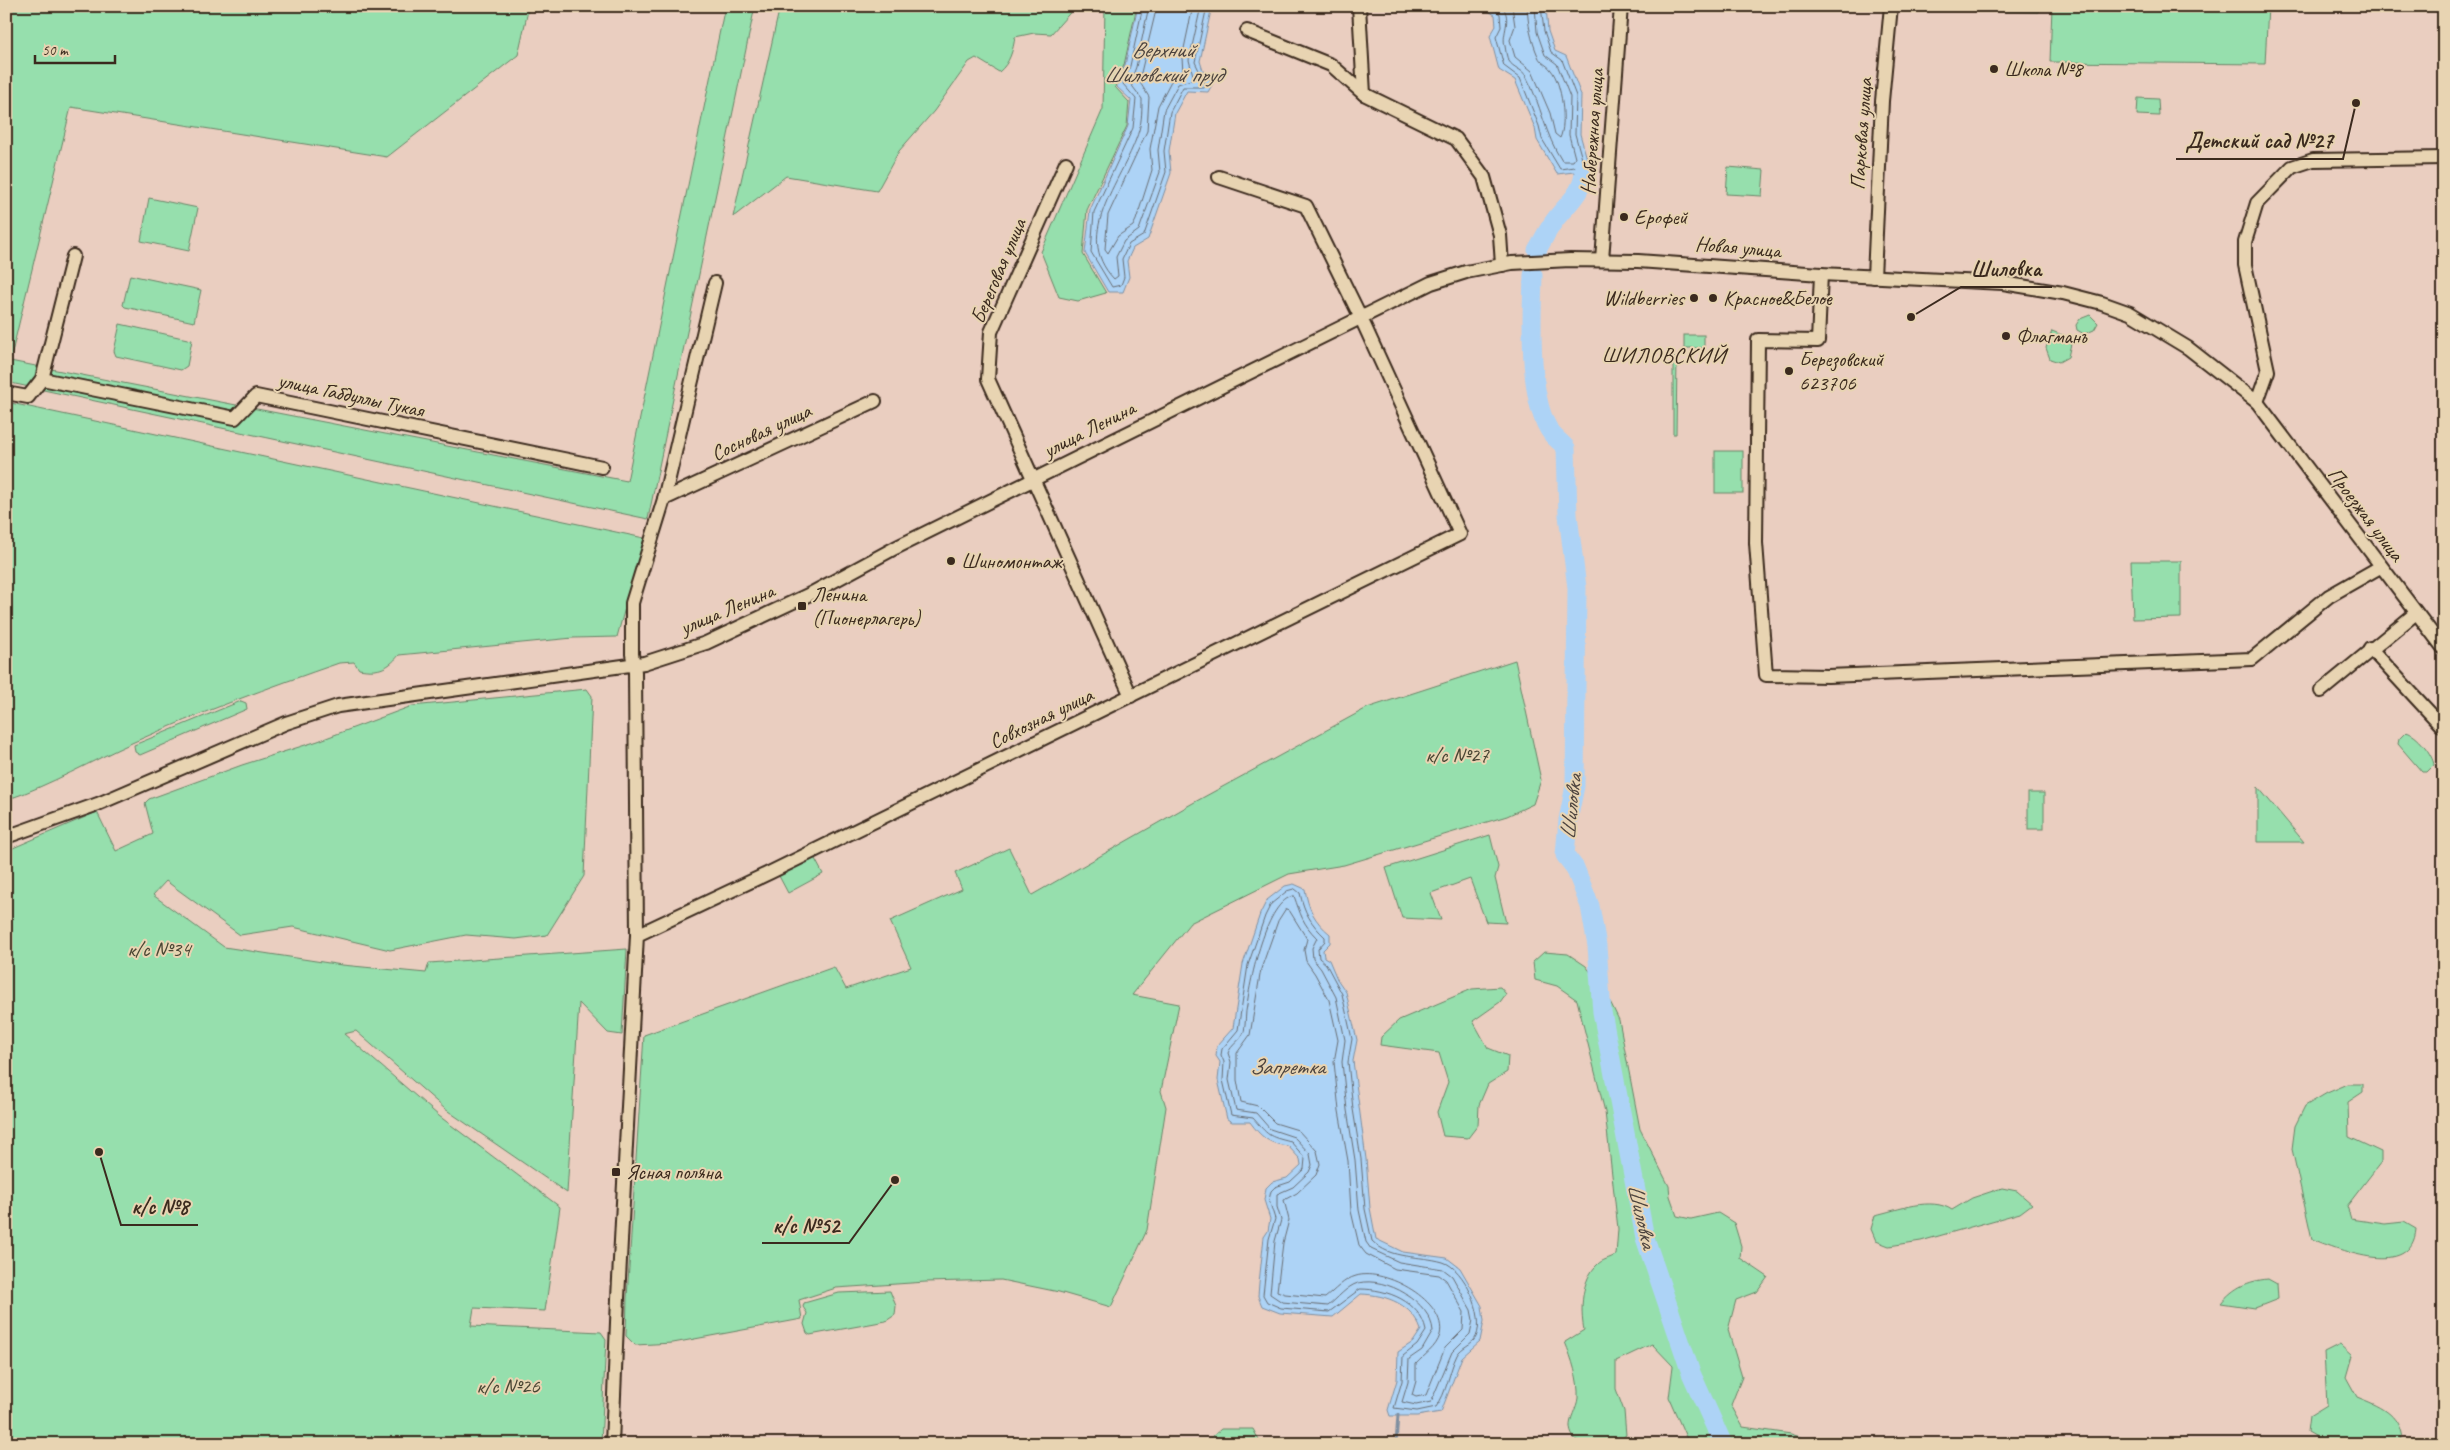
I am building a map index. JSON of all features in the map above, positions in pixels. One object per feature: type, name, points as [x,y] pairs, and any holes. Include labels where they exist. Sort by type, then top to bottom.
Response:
[{"type":"street","points":[[1359,6],[1364,94]]},
{"type":"street","name":"Набережная улица","points":[[1602,260],[1621,6]]},
{"type":"street","name":"Парковая улица","points":[[1873,271],[1882,101],[1891,6]]},
{"type":"street","points":[[1247,31],[1331,65],[1364,94],[1456,139],[1484,178],[1507,264]]},
{"type":"street","points":[[2257,402],[2268,371],[2245,264],[2245,242],[2257,203],[2292,167],[2313,160],[2444,158]]},
{"type":"street","name":"Береговая улица","points":[[1066,163],[991,332],[988,379],[1131,696]]},
{"type":"street","points":[[1219,177],[1306,206],[1360,316]]},
{"type":"street","points":[[6,393],[28,397],[42,379],[73,256]]},
{"type":"street","name":"Новая улица","points":[[1570,260],[1708,264],[1821,274],[1873,271]]},
{"type":"street","name":"улица Ленина","points":[[6,837],[98,804],[286,723],[338,706],[634,664],[706,642],[810,594],[895,548],[1360,316],[1431,283],[1466,272],[1507,264],[1570,260]]},
{"type":"street","name":"Проезжая улица","points":[[1873,271],[2003,283],[2046,289],[2102,303],[2130,313],[2188,348],[2257,402],[2380,567],[2444,649]]},
{"type":"street","points":[[1821,274],[1818,341],[1758,340],[1756,543],[1766,675],[1828,676],[2252,659],[2329,596],[2380,567]]},
{"type":"street","points":[[612,1444],[638,935],[632,603],[664,499],[715,283]]},
{"type":"street","name":"Совхозная улица","points":[[638,935],[1460,534],[1360,316]]},
{"type":"street","name":"улица Габдуллы Тукая","points":[[42,379],[235,418],[256,396],[602,467]]},
{"type":"street","name":"Сосновая улица","points":[[664,499],[875,401]]},
{"type":"street","points":[[2320,691],[2370,648],[2416,614]]},
{"type":"street","points":[[2370,648],[2441,726]]},
{"type":"green space","points":[[6,6],[529,6],[518,55],[387,157],[71,107],[10,361],[627,481],[725,6],[755,6],[648,519],[6,382]]},
{"type":"green space","points":[[780,6],[1076,6],[1051,34],[1034,33],[1015,37],[1008,60],[999,72],[976,58],[969,62],[934,111],[899,151],[877,191],[786,176],[733,217]]},
{"type":"green space","points":[[1105,6],[1137,6],[1124,65],[1115,87],[1129,102],[1127,126],[1087,210],[1083,254],[1106,293],[1078,301],[1059,297],[1041,252],[1103,109]]},
{"type":"green space","points":[[1989,6],[2045,6],[2039,12],[1994,11]]},
{"type":"green space","points":[[2052,6],[2268,6],[2265,64],[2050,62]]},
{"type":"green space","points":[[2138,98],[2158,99],[2159,116],[2137,115]]},
{"type":"green space","points":[[1728,167],[1764,170],[1762,196],[1726,194]]},
{"type":"green space","points":[[149,198],[198,208],[189,251],[141,241]]},
{"type":"green space","points":[[130,275],[201,290],[194,322],[125,307],[123,305]]},
{"type":"green space","points":[[2090,315],[2098,323],[2094,330],[2084,334],[2077,330],[2076,325],[2080,319]]},
{"type":"green space","points":[[120,324],[192,340],[187,366],[181,370],[116,356],[114,351]]},
{"type":"green space","points":[[2052,331],[2072,339],[2068,357],[2059,362],[2050,359],[2046,348]]},
{"type":"green space","points":[[1684,335],[1704,335],[1704,348],[1684,348]]},
{"type":"green space","points":[[1673,358],[1677,358],[1676,434],[1673,434]]},
{"type":"green space","points":[[6,402],[644,538],[617,637],[573,638],[399,655],[386,667],[376,670],[359,669],[354,662],[339,663],[185,720],[118,749],[39,787],[6,800]]},
{"type":"green space","points":[[1715,451],[1743,451],[1743,493],[1715,493]]},
{"type":"green space","points":[[2131,561],[2181,561],[2181,618],[2133,619]]},
{"type":"green space","name":"к/с №27","points":[[1515,660],[1541,780],[1533,804],[1507,816],[1344,865],[1289,874],[1190,923],[1132,995],[1179,1004],[1161,1091],[1166,1107],[1147,1230],[1111,1307],[1059,1292],[1001,1280],[926,1282],[836,1288],[799,1300],[802,1319],[673,1343],[635,1345],[626,1336],[644,1035],[834,967],[846,989],[911,967],[890,921],[962,889],[955,873],[1009,848],[1032,895],[1193,803],[1367,708]]},
{"type":"green space","points":[[587,689],[592,696],[584,876],[547,935],[516,939],[466,935],[390,950],[293,927],[240,935],[166,881],[153,895],[224,947],[342,965],[426,973],[429,963],[627,949],[622,1035],[608,1033],[579,1003],[567,1193],[445,1109],[356,1031],[344,1034],[439,1116],[560,1207],[545,1311],[474,1308],[471,1326],[601,1332],[606,1339],[601,1444],[6,1444],[6,851],[97,812],[116,851],[153,834],[145,803],[149,799],[242,765],[318,741],[412,706]]},
{"type":"green space","points":[[241,701],[246,703],[247,709],[140,755],[135,752],[134,745]]},
{"type":"green space","points":[[2406,732],[2415,737],[2431,756],[2434,765],[2427,772],[2422,772],[2398,744],[2399,739]]},
{"type":"green space","points":[[2258,787],[2304,842],[2258,842]]},
{"type":"green space","points":[[2028,793],[2044,793],[2044,829],[2028,829]]},
{"type":"green space","points":[[1490,835],[1498,867],[1495,878],[1506,923],[1486,922],[1470,879],[1431,893],[1441,920],[1402,918],[1386,868]]},
{"type":"green space","points":[[814,857],[823,874],[788,893],[779,876]]},
{"type":"green space","points":[[1544,952],[1568,954],[1586,966],[1606,993],[1619,1020],[1640,1129],[1669,1186],[1670,1196],[1677,1216],[1691,1219],[1718,1213],[1734,1223],[1741,1246],[1740,1258],[1768,1277],[1757,1292],[1736,1300],[1728,1330],[1742,1377],[1731,1405],[1743,1427],[1791,1434],[1821,1444],[1689,1444],[1669,1398],[1673,1366],[1652,1344],[1616,1361],[1616,1389],[1624,1411],[1626,1435],[1615,1444],[1595,1445],[1582,1443],[1572,1435],[1570,1425],[1578,1398],[1578,1391],[1574,1370],[1565,1342],[1584,1330],[1582,1304],[1585,1286],[1592,1270],[1598,1264],[1616,1255],[1618,1229],[1605,1112],[1577,1000],[1557,986],[1535,980],[1533,962]]},
{"type":"green space","points":[[1500,987],[1506,994],[1500,1002],[1473,1021],[1488,1048],[1508,1056],[1507,1072],[1488,1084],[1479,1105],[1478,1125],[1468,1138],[1443,1136],[1437,1112],[1448,1082],[1439,1053],[1380,1045],[1381,1037],[1399,1020],[1472,989]]},
{"type":"green space","points":[[2348,1084],[2363,1084],[2363,1092],[2348,1102],[2349,1137],[2381,1152],[2381,1162],[2347,1206],[2351,1219],[2385,1224],[2404,1222],[2416,1229],[2412,1245],[2402,1254],[2389,1257],[2373,1257],[2356,1254],[2312,1239],[2292,1149],[2295,1126],[2305,1106],[2327,1093]]},
{"type":"green space","points":[[2002,1188],[2017,1191],[2032,1204],[2020,1213],[1921,1241],[1889,1246],[1876,1241],[1871,1229],[1875,1215],[1924,1204],[1944,1206],[1952,1210],[1972,1198]]},
{"type":"green space","points":[[2268,1279],[2277,1284],[2278,1299],[2255,1308],[2221,1303],[2236,1289],[2254,1281]]},
{"type":"green space","points":[[890,1291],[896,1306],[895,1315],[886,1321],[810,1335],[807,1333],[804,1324],[807,1313],[803,1307],[804,1303],[839,1293]]},
{"type":"green space","points":[[2340,1345],[2352,1356],[2346,1377],[2357,1397],[2380,1407],[2393,1417],[2397,1423],[2402,1440],[2396,1444],[2328,1444],[2307,1432],[2309,1416],[2327,1405],[2324,1353]]},
{"type":"green space","points":[[1221,1429],[1253,1429],[1261,1444],[1204,1444]]},
{"type":"water","name":"Верхний Шиловский пруд","points":[[1138,6],[1212,6],[1200,61],[1204,74],[1213,83],[1208,92],[1187,91],[1175,113],[1169,151],[1171,173],[1148,239],[1133,248],[1127,261],[1129,277],[1123,292],[1108,292],[1085,253],[1090,210],[1128,126],[1131,100],[1117,87],[1125,65]]},
{"type":"water","points":[[1484,6],[1546,6],[1548,31],[1555,51],[1566,56],[1581,95],[1580,134],[1589,166],[1586,192],[1576,195],[1579,180],[1574,172],[1557,174],[1537,140],[1535,128],[1515,80],[1499,70],[1490,36],[1496,26],[1495,15],[1485,9]]},
{"type":"water","name":"Запретка","points":[[1294,884],[1305,889],[1313,914],[1330,934],[1330,943],[1323,950],[1324,957],[1329,960],[1337,979],[1346,992],[1357,1040],[1353,1061],[1366,1159],[1370,1208],[1376,1239],[1403,1252],[1447,1258],[1460,1268],[1482,1306],[1484,1321],[1480,1341],[1462,1357],[1441,1412],[1417,1416],[1390,1416],[1388,1410],[1397,1380],[1398,1352],[1413,1342],[1421,1330],[1417,1321],[1405,1307],[1380,1296],[1361,1294],[1333,1317],[1280,1313],[1262,1306],[1258,1296],[1264,1237],[1268,1231],[1270,1219],[1264,1200],[1266,1188],[1272,1182],[1287,1178],[1301,1165],[1300,1159],[1288,1146],[1276,1144],[1266,1139],[1250,1122],[1232,1122],[1227,1119],[1218,1080],[1220,1062],[1216,1056],[1217,1046],[1233,1028],[1243,964],[1260,914],[1267,900],[1285,886]]},
{"type":"waterway","name":"Шиловка","points":[[1537,250],[1552,223],[1578,192],[1584,171]]},
{"type":"waterway","name":"Шиловка","points":[[1533,275],[1532,334],[1535,380],[1538,401],[1544,420],[1552,434],[1566,448],[1568,515],[1577,588],[1575,786],[1568,820],[1565,855],[1575,868],[1590,906],[1597,946],[1602,1012],[1645,1238],[1691,1373],[1723,1444]]},
{"type":"waterway","points":[[1396,1444],[1398,1415]]},
{"type":"place","name":"Школа №8","points":[[1994,69]]},
{"type":"place","name":"Детский сад №27","points":[[2356,103]]},
{"type":"place","name":"Ерофей","points":[[1624,217]]},
{"type":"place","name":"Wildberries","points":[[1694,298]]},
{"type":"place","name":"Красное&Белое","points":[[1713,298]]},
{"type":"place","name":"Шиловка","points":[[1911,317]]},
{"type":"place","name":"Флагманъ","points":[[2006,336]]},
{"type":"place","name":"Березовский 623706","points":[[1789,371]]},
{"type":"place","name":"Шиномонтаж","points":[[951,561]]},
{"type":"place","name":"Ленина (Пионерлагерь)","points":[[802,606]]},
{"type":"place","name":"к/с №8","points":[[99,1152]]},
{"type":"place","name":"Ясная поляна","points":[[616,1172]]},
{"type":"place","name":"к/с №52","points":[[895,1180]]},
{"type":"district","name":"ШИЛОВСКИЙ","points":[[1664,355]]},
{"type":"park label","name":"к/с №34","points":[[159,949]]},
{"type":"park label","name":"к/с №26","points":[[508,1386]]}]
